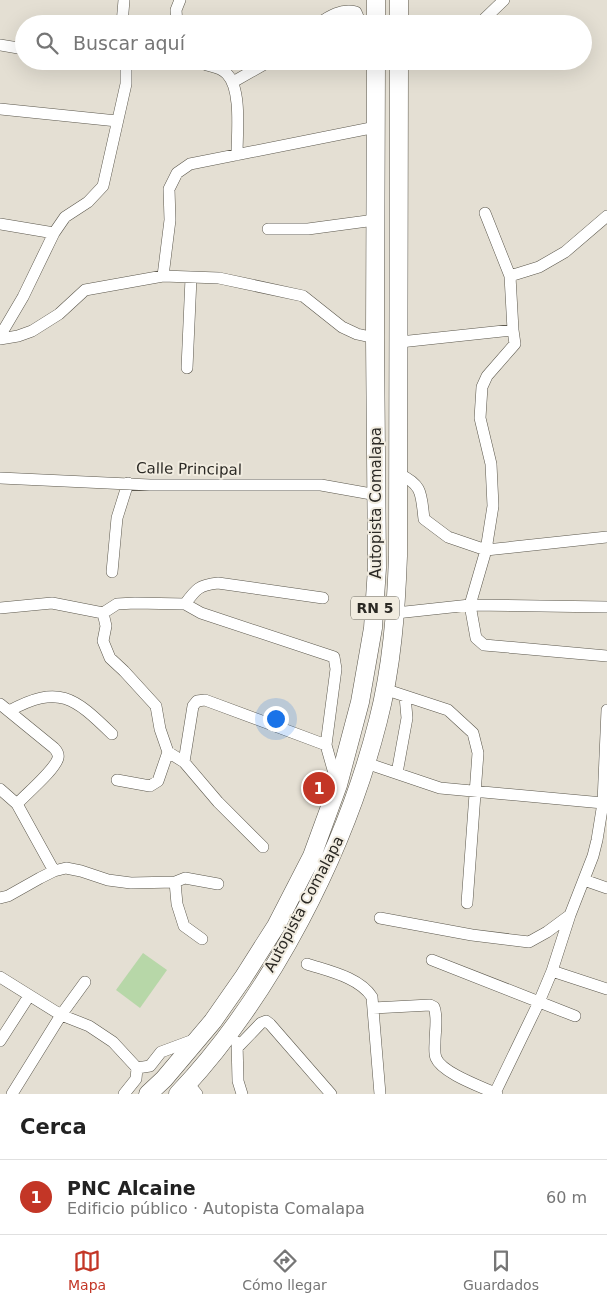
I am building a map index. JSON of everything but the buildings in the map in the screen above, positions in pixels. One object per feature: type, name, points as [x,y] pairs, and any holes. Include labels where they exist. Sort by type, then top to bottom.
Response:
[{"type":"highway","points":[[376,0],[376,15]]},
{"type":"highway","points":[[399,0],[399,15]]},
{"type":"highway","name":"Autopista Comalapa","points":[[148,1094],[164,1079],[198,1038],[243,978],[276,926],[312,856],[338,786],[360,702],[374,628],[377,568],[376,128],[374,70]]},
{"type":"highway","name":"Autopista Comalapa","points":[[188,1090],[238,1020],[279,956],[310,898],[348,818],[379,720],[396,613],[398,556],[400,342],[399,70]]},
{"type":"street","points":[[123,15],[124,0]]},
{"type":"street","points":[[176,15],[176,10],[180,0]]},
{"type":"street","points":[[488,15],[504,0]]},
{"type":"street","points":[[335,15],[349,10],[356,12],[357,15]]},
{"type":"street","points":[[0,45],[15,48]]},
{"type":"street","points":[[0,337],[23,297],[54,232],[65,217],[88,202],[103,186],[126,84],[126,70]]},
{"type":"street","points":[[222,70],[233,82],[237,103],[237,155]]},
{"type":"street","points":[[233,82],[254,70]]},
{"type":"street","points":[[0,110],[117,121]]},
{"type":"street","points":[[163,276],[170,220],[169,189],[177,173],[190,164],[376,128]]},
{"type":"street","points":[[485,213],[510,276],[515,344],[487,376],[482,387],[480,418],[491,464],[493,506],[486,550],[470,605],[476,638],[484,645],[607,656]]},
{"type":"street","points":[[510,276],[539,267],[565,252],[607,216]]},
{"type":"street","points":[[268,229],[308,229],[375,220]]},
{"type":"street","points":[[0,224],[54,232]]},
{"type":"street","points":[[0,337],[18,336],[32,331],[59,314],[85,290],[163,276],[219,278],[303,296],[342,327],[357,334],[375,338]]},
{"type":"street","points":[[187,368],[191,278]]},
{"type":"street","points":[[400,342],[513,330]]},
{"type":"street","points":[[399,474],[413,480],[418,488],[424,519],[448,537],[486,550],[607,537]]},
{"type":"street","name":"Calle Principal","points":[[0,478],[150,485],[321,485],[377,495]]},
{"type":"street","points":[[112,572],[117,518],[128,483]]},
{"type":"street","points":[[185,604],[198,588],[206,584],[218,583],[323,598]]},
{"type":"street","points":[[0,608],[52,603],[103,613],[117,604],[185,604],[201,613],[334,657],[336,669],[326,744],[338,786]]},
{"type":"street","points":[[396,613],[470,605],[607,607]]},
{"type":"street","points":[[103,613],[106,626],[103,641],[110,658],[156,706],[160,729],[168,752],[158,781],[150,786],[117,780]]},
{"type":"street","points":[[384,689],[448,710],[473,732],[478,753],[467,903]]},
{"type":"street","points":[[397,773],[407,718],[406,696]]},
{"type":"street","points":[[4,708],[43,697],[60,697],[73,701],[87,710],[112,734]]},
{"type":"street","points":[[184,762],[194,706],[198,701],[205,700],[326,744]]},
{"type":"street","points":[[4,708],[58,752],[58,760],[17,804]]},
{"type":"street","points":[[373,1008],[430,1005],[434,1007],[436,1018],[434,1050],[436,1059],[441,1065],[460,1077],[496,1094],[552,971],[597,840],[602,803],[607,710]]},
{"type":"street","points":[[168,752],[184,762],[218,802],[263,847]]},
{"type":"street","points":[[366,763],[440,788],[602,803]]},
{"type":"street","points":[[0,789],[17,804],[54,871]]},
{"type":"street","points":[[0,898],[8,896],[54,871],[66,868],[108,880],[131,883],[175,882],[185,878],[218,884]]},
{"type":"street","points":[[584,880],[607,888]]},
{"type":"street","points":[[175,882],[177,904],[184,926],[202,939]]},
{"type":"street","points":[[380,918],[472,935],[529,942],[547,932],[570,915]]},
{"type":"street","points":[[432,960],[574,1016]]},
{"type":"street","points":[[307,964],[348,978],[366,988],[372,996],[380,1094]]},
{"type":"street","points":[[552,971],[607,989]]},
{"type":"street","points":[[0,977],[61,1015],[89,1026],[113,1042],[137,1068],[136,1079],[124,1094]]},
{"type":"street","points":[[12,1094],[61,1015],[85,982]]},
{"type":"street","points":[[0,1041],[29,996]]},
{"type":"street","points":[[238,1020],[238,1081],[242,1094]]},
{"type":"street","points":[[237,1048],[260,1023],[266,1021],[331,1094]]},
{"type":"street","points":[[137,1068],[150,1066],[161,1052],[198,1038]]},
{"type":"green space","points":[[143,953],[167,970],[140,1008],[116,990]]},
{"type":"place","name":"PNC Alcaine","points":[[319,788]]}]
